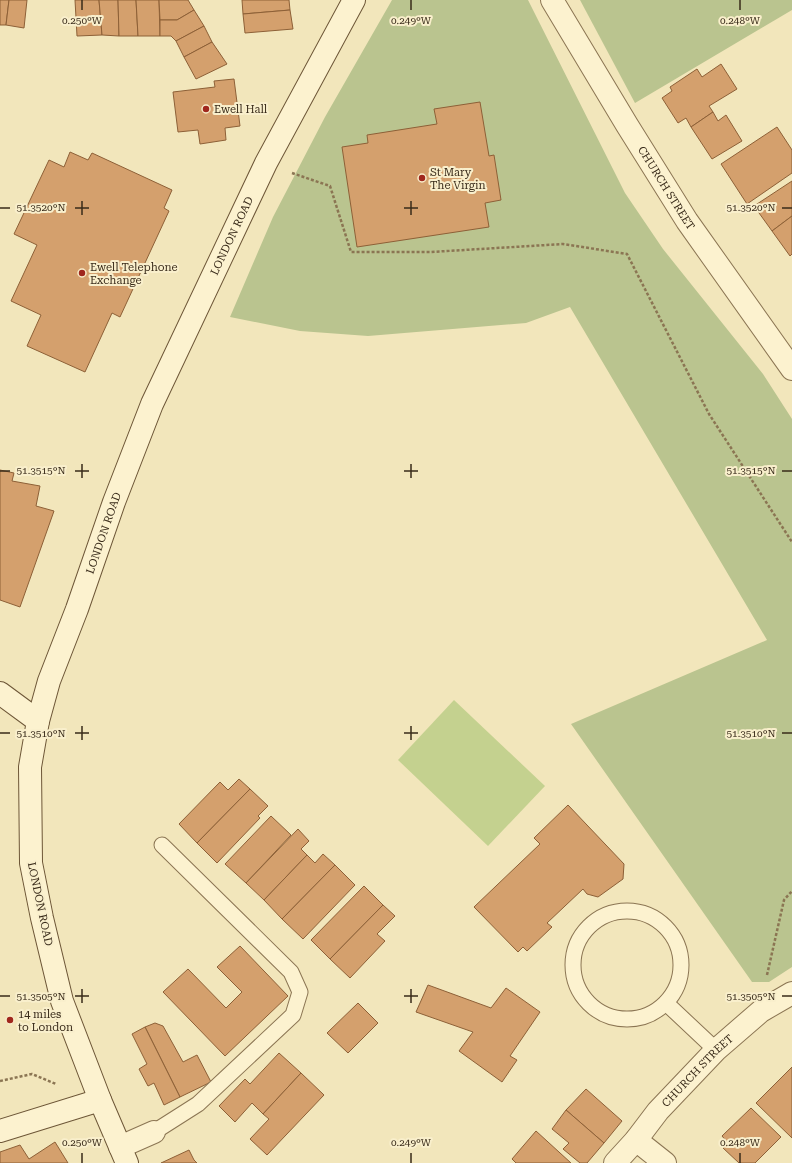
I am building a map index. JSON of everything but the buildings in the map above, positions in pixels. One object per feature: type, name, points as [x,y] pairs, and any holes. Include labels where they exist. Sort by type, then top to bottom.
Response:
[{"type":"main road","name":"LONDON ROAD","points":[[124,1155],[100,1100],[62,1001],[42,918],[31,863],[30,767],[38,721],[49,681],[77,609],[114,502],[152,404],[266,163],[354,0]]},
{"type":"main road","name":"CHURCH STREET","points":[[552,0],[687,222],[792,369]]},
{"type":"main road","points":[[0,693],[38,721]]},
{"type":"main road","name":"CHURCH STREET","points":[[615,1163],[636,1140],[658,1111],[716,1050],[761,1011],[792,992]]},
{"type":"main road","points":[[0,1131],[100,1100]]},
{"type":"main road","points":[[124,1155],[154,1132]]},
{"type":"main road","points":[[636,1140],[665,1163]]},
{"type":"lane","points":[[154,1132],[198,1104],[282,1026],[293,1015],[300,992],[291,972],[162,845]]},
{"type":"lane","points":[[628,910],[648,915],[666,927],[678,944],[682,965],[678,986],[666,1004],[648,1016],[628,1019],[606,1016],[589,1004],[577,986],[573,965],[577,944],[589,927],[606,915],[628,910]]},
{"type":"lane","points":[[666,1004],[716,1050]]},
{"type":"path","points":[[266,163],[330,186],[350,252],[431,252],[563,244],[627,254],[709,414],[792,542]]},
{"type":"path","points":[[767,975],[784,900],[792,891]]},
{"type":"green space","points":[[392,0],[528,0],[625,193],[663,249],[763,374],[792,419],[792,967],[769,982],[752,982],[571,724],[767,640],[570,307],[526,323],[368,336],[300,331],[230,317],[273,217],[325,117]]},
{"type":"green space","points":[[580,0],[792,0],[792,10],[635,103]]},
{"type":"green space","points":[[454,700],[545,786],[488,846],[398,760]]},
{"type":"place","name":"Ewell Hall","points":[[206,109]]},
{"type":"place","name":"St Mary The Virgin","points":[[422,178]]},
{"type":"place","name":"Ewell Telephone Exchange","points":[[82,273]]},
{"type":"place","name":"14 miles to London","points":[[10,1020]]}]
